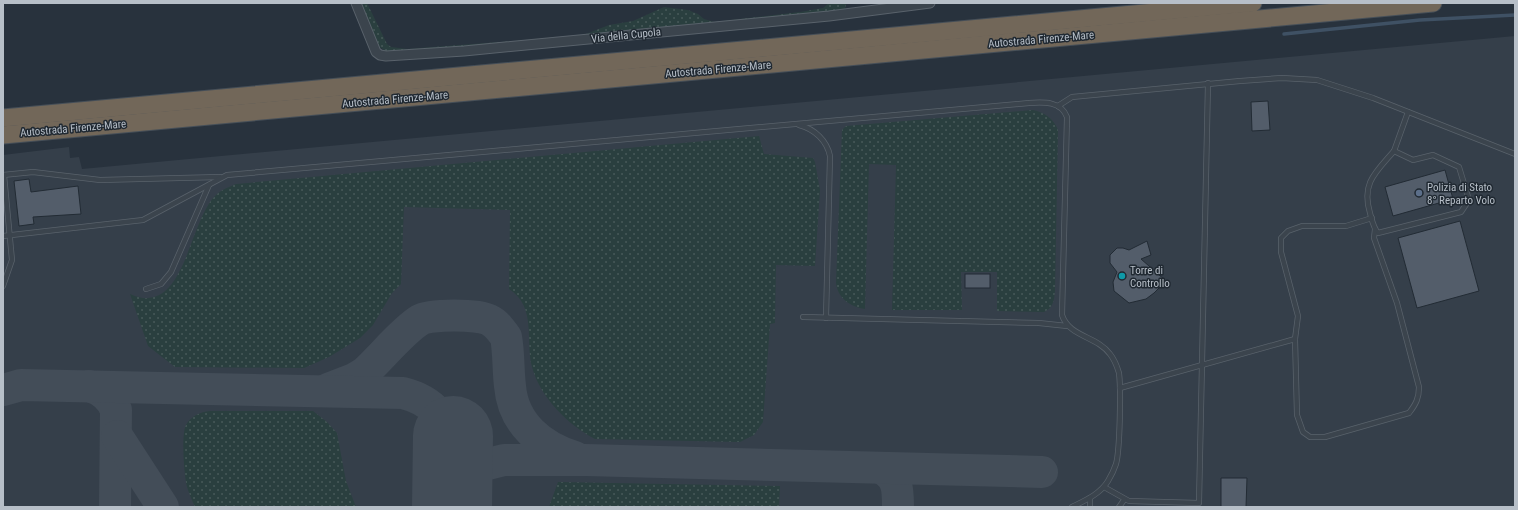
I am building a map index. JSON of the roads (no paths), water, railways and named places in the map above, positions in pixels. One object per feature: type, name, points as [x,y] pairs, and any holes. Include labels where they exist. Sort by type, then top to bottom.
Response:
[{"type":"highway","name":"Autostrada Firenze-Mare","points":[[3,118],[1253,3]]},
{"type":"highway","name":"Autostrada Firenze-Mare","points":[[3,135],[1433,3]]},
{"type":"street","name":"Via della Cupola","points":[[356,3],[376,52],[380,55],[386,56],[464,51],[836,15],[930,3]]},
{"type":"lane","points":[[1058,106],[1072,97],[1282,78],[1317,80],[1345,88],[1515,154]]},
{"type":"lane","points":[[1104,487],[1124,500],[1135,502],[1199,505],[1208,84]]},
{"type":"lane","points":[[3,286],[12,260],[3,175],[33,172],[100,180],[220,177],[236,174],[1041,102],[1058,106],[1062,109],[1066,117],[1061,310],[1067,326]]},
{"type":"lane","points":[[1372,218],[1346,226],[1302,226],[1288,231],[1281,238],[1280,252],[1298,316],[1295,339],[1297,415],[1303,432],[1310,437],[1325,437],[1408,413],[1415,405],[1419,396],[1419,387],[1397,303],[1374,238],[1375,229],[1372,218],[1367,203],[1367,188],[1373,175],[1394,151],[1408,112]]},
{"type":"lane","points":[[795,124],[807,127],[817,134],[826,145],[830,156],[826,318]]},
{"type":"lane","points":[[1375,229],[1378,233],[1385,233],[1461,212],[1469,200],[1459,167],[1434,155],[1413,160],[1394,151]]},
{"type":"lane","points":[[3,236],[137,222],[152,217],[209,185],[220,177]]},
{"type":"lane","points":[[146,290],[161,284],[171,272],[209,185]]},
{"type":"lane","points":[[803,318],[1039,323],[1067,326],[1077,333],[1095,341],[1107,350],[1114,361],[1118,373],[1120,388],[1116,464],[1104,487],[1090,498],[1072,507]]},
{"type":"lane","points":[[1120,388],[1295,339]]},
{"type":"lane","points":[[1090,498],[1090,507]]},
{"type":"lane","points":[[1119,507],[1124,500]]},
{"type":"waterway","points":[[1284,34],[1420,20],[1515,15]]},
{"type":"place","name":"Polizia di Stato 8° Reparto Volo","points":[[1419,193]]},
{"type":"place","name":"Torre di Controllo","points":[[1122,276]]}]
